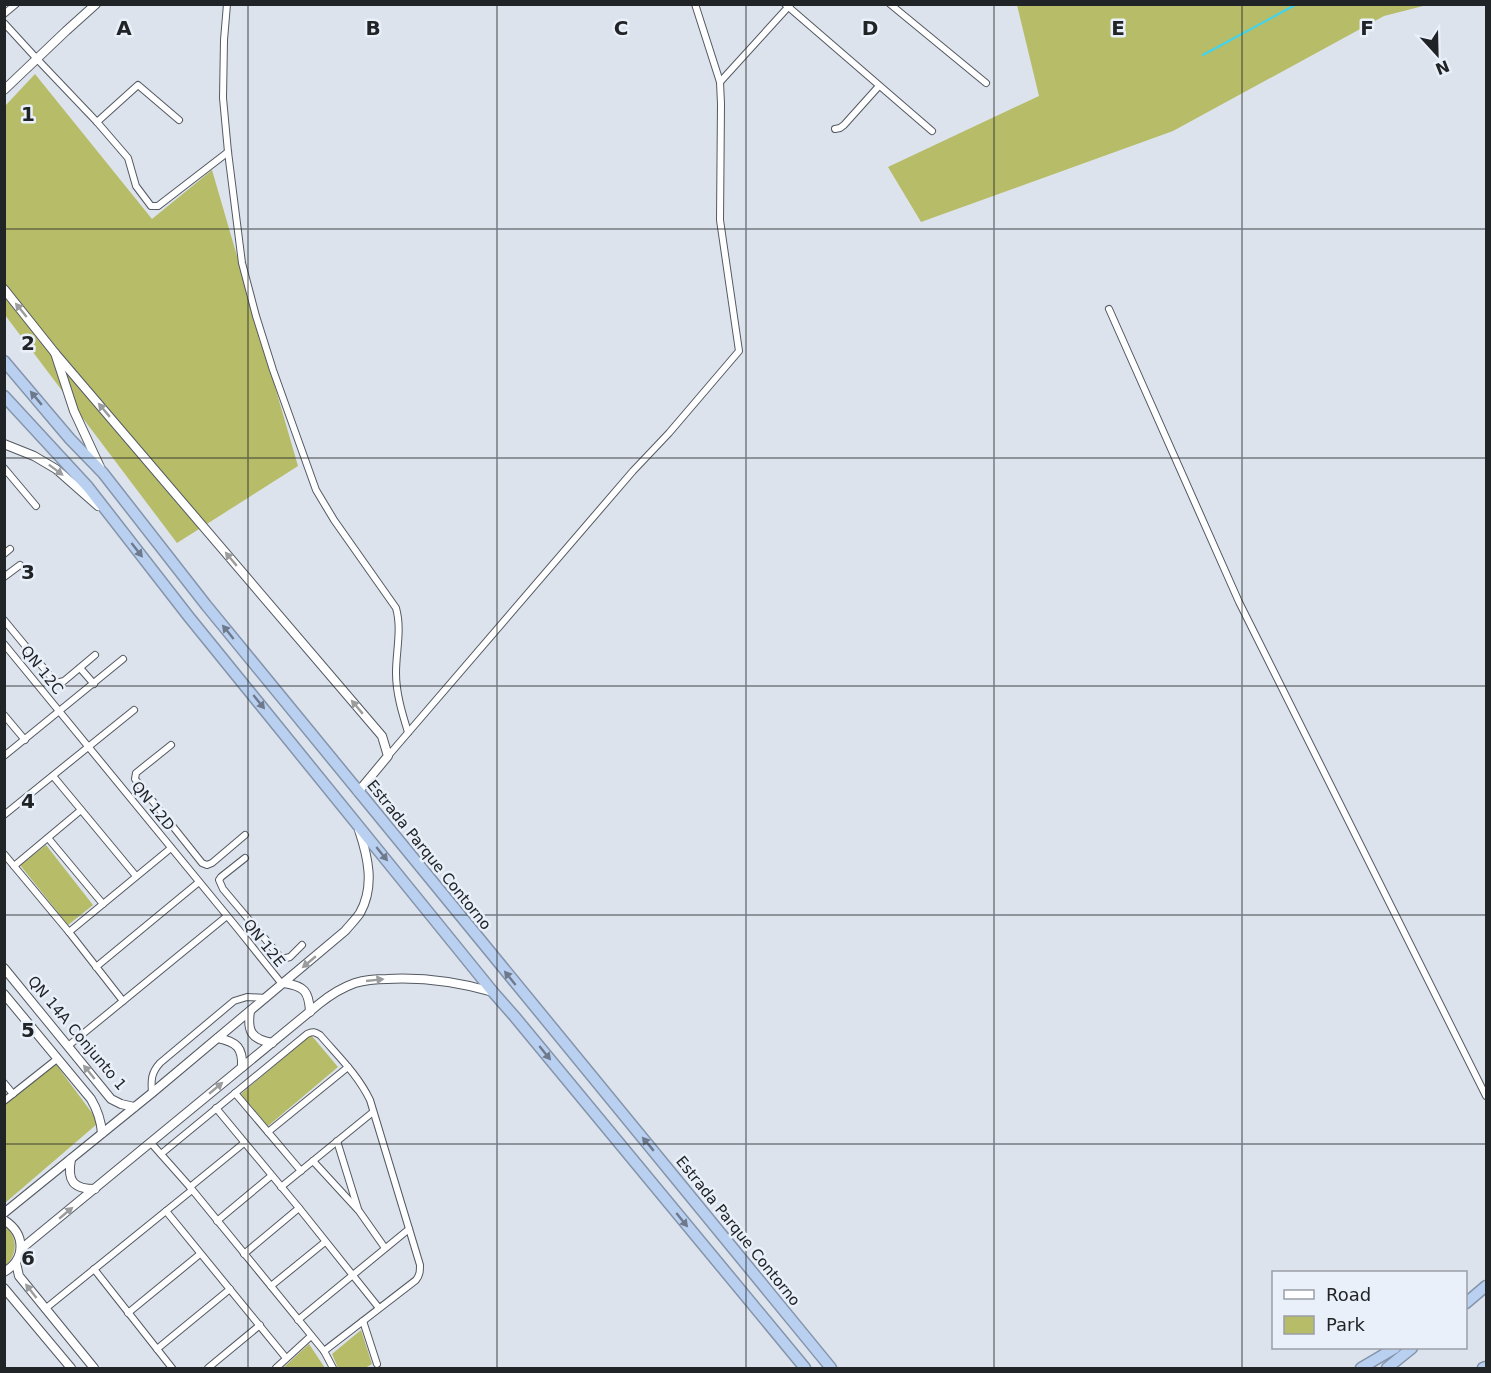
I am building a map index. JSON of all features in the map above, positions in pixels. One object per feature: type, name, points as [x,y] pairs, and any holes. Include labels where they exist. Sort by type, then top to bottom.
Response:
[{"type":"highway","name":"Estrada Parque Contorno","points":[[4,361],[70,439],[103,473],[206,605],[358,792],[832,1368]]},
{"type":"highway","points":[[4,396],[88,487],[189,616],[493,992],[805,1368]]},
{"type":"highway","points":[[189,616],[186,608],[188,600],[196,599],[206,605]]},
{"type":"highway","points":[[515,1017],[525,1013],[531,1004]]},
{"type":"highway","points":[[1467,1302],[1486,1286]]},
{"type":"highway","points":[[1360,1368],[1392,1349]]},
{"type":"highway","points":[[1387,1368],[1410,1349]]},
{"type":"main road","points":[[4,90],[96,4]]},
{"type":"main road","points":[[4,289],[382,736],[388,756],[358,792]]},
{"type":"main road","points":[[55,352],[74,411],[103,473]]},
{"type":"main road","points":[[4,444],[34,456],[56,469],[114,520]]},
{"type":"main road","points":[[4,1213],[152,1093],[345,931],[360,912],[370,878],[367,853],[357,824]]},
{"type":"main road","name":"QN 14A Conjunto 1","points":[[4,968],[111,1099],[134,1107]]},
{"type":"main road","points":[[21,1249],[252,1058],[342,988],[357,982],[403,978],[440,980],[493,992]]},
{"type":"main road","points":[[283,984],[302,988],[310,1001],[310,1012]]},
{"type":"main road","name":"QN 14A Conjunto 1","points":[[4,994],[91,1099],[98,1109],[102,1133]]},
{"type":"main road","points":[[250,1011],[248,1021],[252,1034],[256,1039],[272,1043]]},
{"type":"main road","points":[[218,1038],[230,1040],[241,1051],[242,1067]]},
{"type":"main road","points":[[71,1159],[69,1169],[73,1183],[77,1187],[95,1189]]},
{"type":"main road","points":[[4,1220],[18,1233],[21,1249],[16,1263],[19,1276],[94,1368]]},
{"type":"main road","points":[[4,1272],[16,1263]]},
{"type":"main road","points":[[4,1288],[71,1368]]},
{"type":"street","points":[[4,15],[16,4]]},
{"type":"street","points":[[227,4],[223,98],[242,262],[273,370],[316,490],[334,520],[396,608],[399,619],[396,675],[400,704],[408,732]]},
{"type":"street","points":[[388,756],[739,351],[720,220],[720,82],[695,4]]},
{"type":"street","points":[[890,4],[986,82]]},
{"type":"street","points":[[720,82],[787,5],[932,131]]},
{"type":"street","points":[[4,23],[128,158],[136,186],[151,206],[158,206],[228,152]]},
{"type":"street","points":[[4,36],[11,31]]},
{"type":"street","points":[[97,122],[138,85],[179,120]]},
{"type":"street","points":[[835,129],[844,125],[879,86]]},
{"type":"street","points":[[1109,309],[1239,602],[1486,1096]]},
{"type":"street","points":[[4,468],[36,506]]},
{"type":"street","points":[[4,577],[20,565]]},
{"type":"street","points":[[4,620],[58,684],[94,655]]},
{"type":"street","name":"QN 12C","points":[[4,644],[60,712]]},
{"type":"street","points":[[4,756],[123,659]]},
{"type":"street","points":[[80,668],[94,684]]},
{"type":"street","points":[[4,815],[134,710]]},
{"type":"street","name":"QN 12D","points":[[60,712],[227,916]]},
{"type":"street","points":[[4,715],[25,740]]},
{"type":"street","points":[[171,745],[134,777],[202,863],[207,865],[216,860],[245,835]]},
{"type":"street","points":[[53,776],[136,876]]},
{"type":"street","points":[[14,866],[81,810]]},
{"type":"street","points":[[158,831],[169,821]]},
{"type":"street","points":[[48,838],[103,904]]},
{"type":"street","points":[[69,932],[171,848]]},
{"type":"street","points":[[4,854],[123,1001]]},
{"type":"street","points":[[244,858],[221,877],[219,880],[223,889],[282,959],[290,957],[302,945]]},
{"type":"street","points":[[96,967],[199,882]]},
{"type":"street","points":[[68,1046],[227,916]]},
{"type":"street","name":"QN 12E","points":[[227,916],[283,984]]},
{"type":"street","points":[[238,929],[249,920]]},
{"type":"street","points":[[152,1093],[154,1068],[234,1001],[247,997],[266,998]]},
{"type":"street","points":[[161,1154],[311,1032],[321,1035],[348,1067],[370,1100],[420,1265],[419,1276],[324,1351]]},
{"type":"street","points":[[252,1058],[262,1070]]},
{"type":"street","points":[[4,1101],[57,1059]]},
{"type":"street","points":[[268,1132],[348,1067]]},
{"type":"street","points":[[4,1083],[13,1094]]},
{"type":"street","points":[[235,1093],[300,1171]]},
{"type":"street","points":[[216,1108],[379,1308]]},
{"type":"street","points":[[281,1187],[373,1112]]},
{"type":"street","points":[[337,1141],[359,1212]]},
{"type":"street","points":[[151,1143],[191,1188],[324,1351],[333,1368]]},
{"type":"street","points":[[45,1309],[166,1211],[244,1143]]},
{"type":"street","points":[[313,1161],[359,1212],[385,1248]]},
{"type":"street","points":[[217,1221],[271,1176]]},
{"type":"street","points":[[244,1254],[299,1208]]},
{"type":"street","points":[[166,1211],[286,1358]]},
{"type":"street","points":[[298,1320],[409,1229]]},
{"type":"street","points":[[271,1286],[325,1242]]},
{"type":"street","points":[[128,1312],[200,1254]]},
{"type":"street","points":[[94,1269],[172,1368]]},
{"type":"street","points":[[157,1349],[230,1289]]},
{"type":"street","points":[[363,1321],[376,1367]]},
{"type":"street","points":[[208,1368],[260,1325]]},
{"type":"street","points":[[276,1368],[311,1336]]},
{"type":"green space","points":[[1017,4],[1427,5],[1384,16],[1173,131],[921,222],[888,167],[1039,96]]},
{"type":"green space","points":[[35,74],[152,219],[212,170],[298,466],[177,543],[5,315],[5,106]]},
{"type":"green space","points":[[46,845],[93,905],[68,925],[20,865]]},
{"type":"green space","points":[[311,1035],[338,1067],[268,1126],[241,1094]]},
{"type":"green space","points":[[55,1063],[95,1117],[97,1124],[5,1203],[5,1104]]},
{"type":"green space","points":[[5,1226],[15,1246],[5,1266]]},
{"type":"green space","points":[[361,1330],[372,1364],[365,1368],[338,1368],[332,1354]]},
{"type":"green space","points":[[309,1344],[325,1368],[283,1368]]},
{"type":"waterway","points":[[1203,55],[1297,4]]}]
